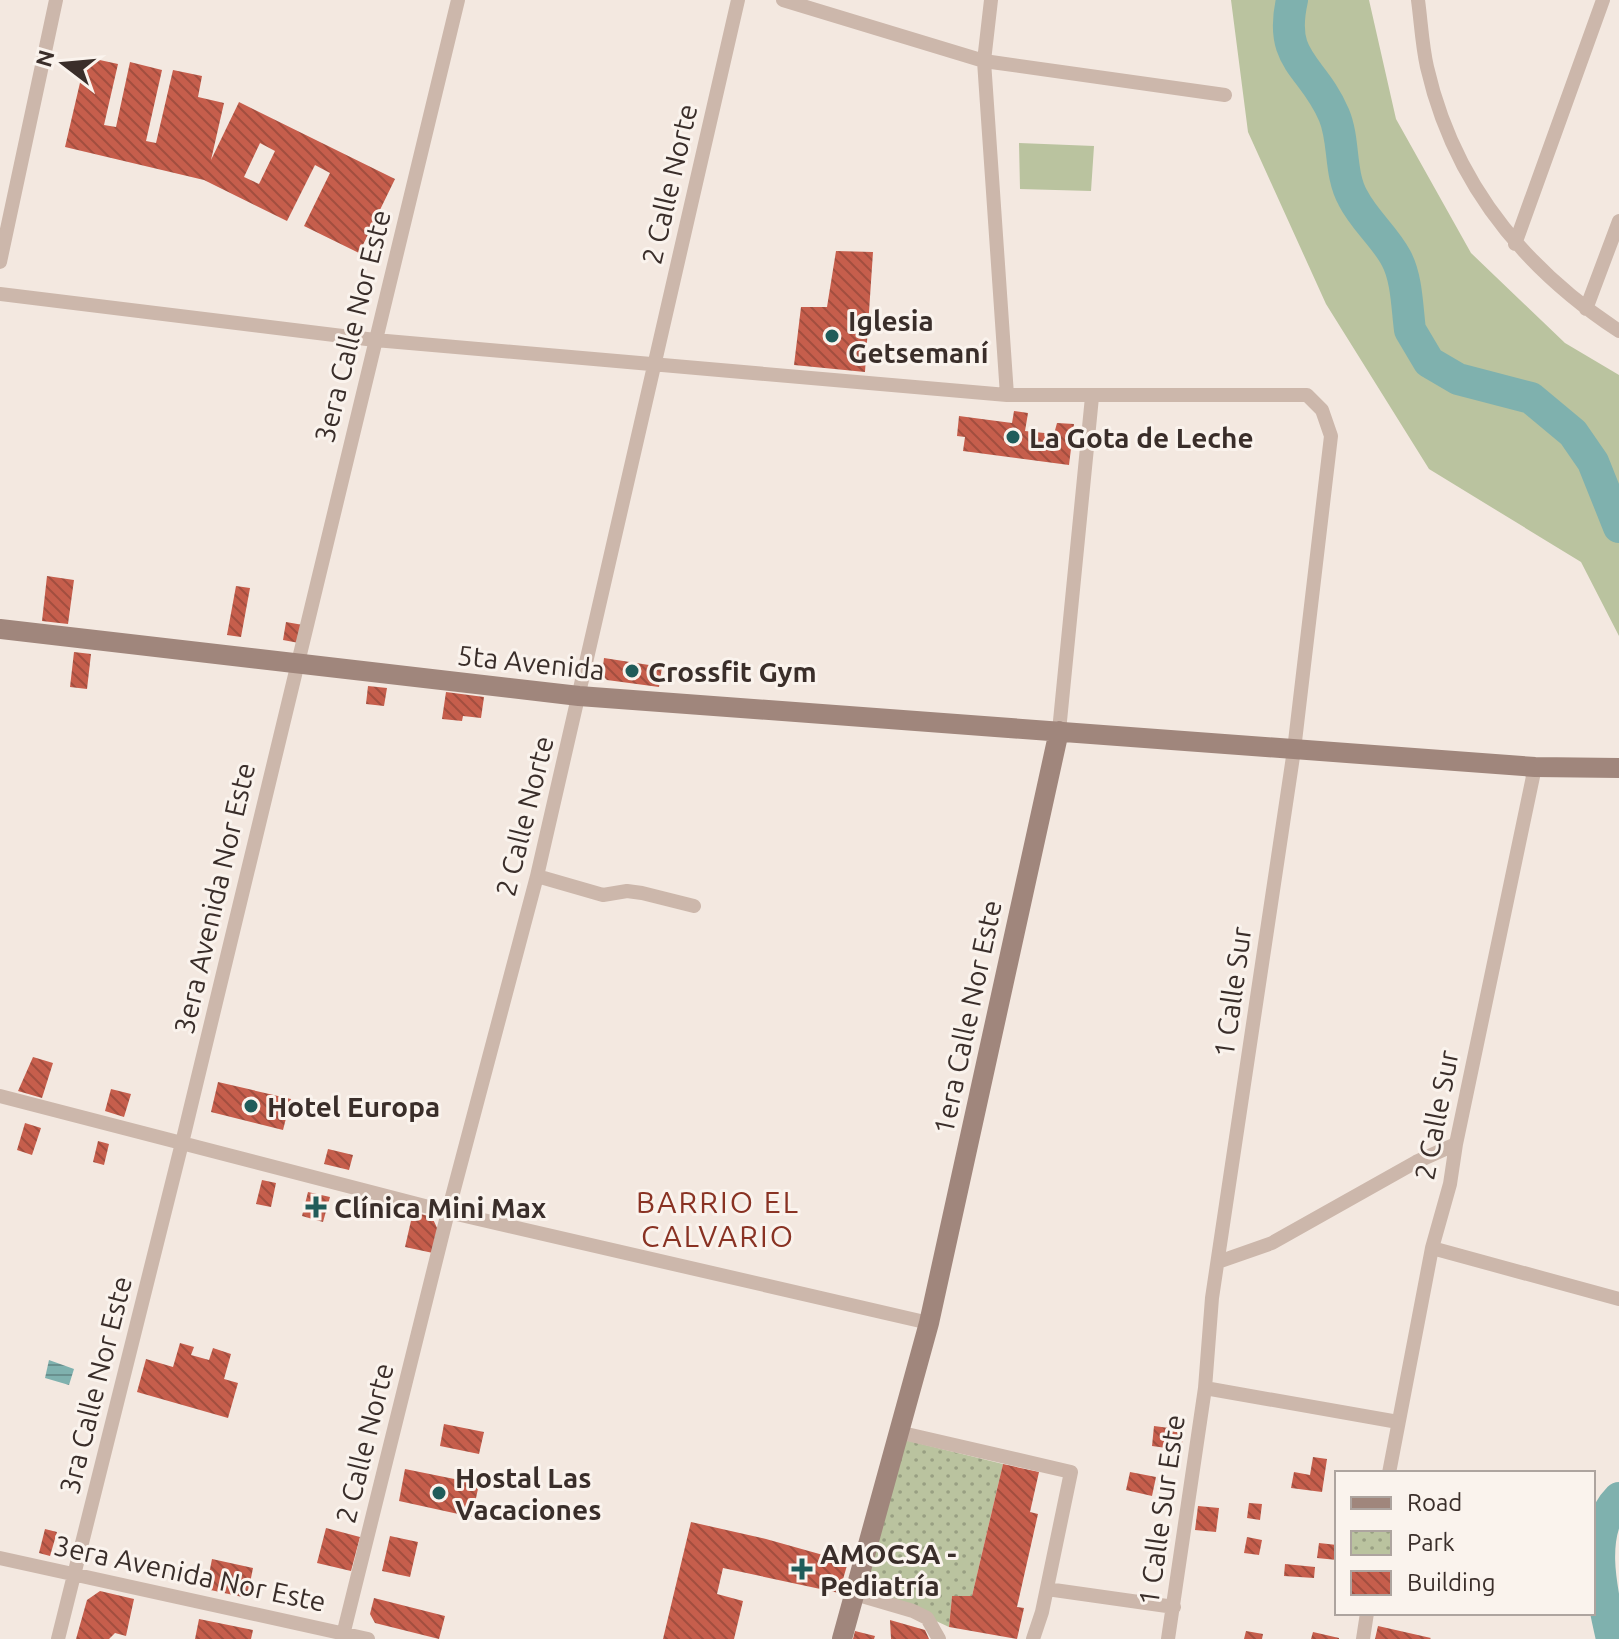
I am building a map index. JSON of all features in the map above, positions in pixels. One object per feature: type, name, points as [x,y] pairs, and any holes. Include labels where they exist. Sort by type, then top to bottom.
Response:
[{"type":"street","points":[[0,262],[56,0]]},
{"type":"street","name":"3era Calle Nor Este","points":[[296,665],[458,0]]},
{"type":"street","name":"2 Calle Norte","points":[[343,1636],[448,1212],[537,876],[738,0]]},
{"type":"street","points":[[783,0],[984,61],[1225,95]]},
{"type":"street","points":[[991,0],[984,61],[1007,395]]},
{"type":"street","points":[[1418,0],[1427,66],[1446,130],[1476,190],[1515,244],[1586,309],[1619,331]]},
{"type":"street","points":[[1515,244],[1603,0]]},
{"type":"street","points":[[1586,309],[1619,221]]},
{"type":"street","points":[[0,294],[375,340],[1007,395],[1092,397]]},
{"type":"street","name":"1 Calle Sur","points":[[1092,397],[1307,395],[1322,410],[1331,436],[1294,750],[1212,1298],[1205,1388]]},
{"type":"street","name":"1era Calle Nor Este","points":[[842,1639],[929,1323],[1059,731],[1092,397]]},
{"type":"street","name":"5ta Avenida","points":[[0,629],[579,696],[1535,767],[1619,768]]},
{"type":"street","name":"3era Avenida Nor Este","points":[[182,1143],[296,665]]},
{"type":"street","name":"2 Calle Sur","points":[[1389,1471],[1432,1248],[1450,1184],[1535,767]]},
{"type":"street","points":[[537,876],[603,895],[627,891],[694,906]]},
{"type":"street","points":[[0,1096],[448,1212],[929,1323]]},
{"type":"street","name":"3ra Calle Nor Este","points":[[58,1639],[182,1143]]},
{"type":"street","points":[[1218,1262],[1272,1243],[1416,1162],[1456,1144]]},
{"type":"street","points":[[1432,1248],[1619,1299]]},
{"type":"street","points":[[1205,1388],[1398,1422]]},
{"type":"street","name":"1 Calle Sur Este","points":[[1168,1639],[1205,1388]]},
{"type":"street","points":[[898,1432],[1071,1472],[1047,1589],[1033,1639]]},
{"type":"street","name":"3era Avenida Nor Este","points":[[0,1558],[343,1636],[368,1639]]},
{"type":"street","points":[[1047,1589],[1174,1607]]},
{"type":"street","points":[[855,1594],[927,1618],[939,1639]]},
{"type":"street","points":[[1363,1639],[1367,1615]]},
{"type":"green space","points":[[1231,0],[1369,0],[1396,119],[1471,253],[1565,343],[1619,375],[1619,636],[1581,562],[1429,469],[1326,304],[1248,132]]},
{"type":"green space","points":[[1019,143],[1094,146],[1091,191],[1020,189]]},
{"type":"green space","points":[[905,1440],[1003,1464],[972,1596],[952,1596],[949,1627],[865,1588]]},
{"type":"water","points":[[49,1360],[74,1369],[69,1385],[45,1378]]},
{"type":"building","points":[[86,57],[118,64],[104,125],[116,127],[130,62],[162,70],[146,141],[156,143],[173,70],[202,76],[198,97],[224,103],[211,160],[239,102],[395,179],[359,253],[304,226],[330,173],[315,165],[287,221],[204,180],[65,147]],"holes":[[[260,143],[275,151],[259,184],[244,177]]]},
{"type":"building","name":"Iglesia Getsemaní","points":[[836,251],[873,252],[865,372],[794,365],[801,307],[827,307]]},
{"type":"building","name":"La Gota de Leche","points":[[1014,411],[1028,413],[1025,431],[1054,434],[1057,423],[1074,424],[1069,465],[963,451],[965,437],[957,436],[959,416],[1012,423]]},
{"type":"building","points":[[47,576],[74,580],[68,624],[42,621]]},
{"type":"building","points":[[236,586],[250,588],[241,637],[227,635]]},
{"type":"building","points":[[286,622],[303,625],[299,643],[283,640]]},
{"type":"building","points":[[74,652],[91,654],[87,689],[70,687]]},
{"type":"building","name":"Crossfit Gym","points":[[604,658],[662,667],[659,687],[607,680],[602,675]]},
{"type":"building","points":[[368,686],[387,688],[384,706],[366,704]]},
{"type":"building","points":[[446,692],[484,697],[481,718],[463,716],[462,721],[442,719]]},
{"type":"building","points":[[33,1057],[53,1063],[42,1098],[18,1091]]},
{"type":"building","name":"Hotel Europa","points":[[218,1082],[291,1099],[283,1130],[211,1112]]},
{"type":"building","points":[[111,1089],[131,1094],[124,1117],[105,1111]]},
{"type":"building","points":[[25,1123],[41,1128],[32,1155],[17,1150]]},
{"type":"building","points":[[98,1141],[109,1144],[104,1165],[93,1162]]},
{"type":"building","points":[[328,1149],[353,1155],[349,1170],[324,1164]]},
{"type":"building","points":[[262,1180],[276,1183],[271,1207],[256,1204]]},
{"type":"building","name":"Clínica Mini Max","points":[[308,1192],[330,1197],[323,1222],[302,1216]]},
{"type":"building","points":[[413,1212],[432,1217],[438,1230],[433,1253],[405,1247]]},
{"type":"building","points":[[180,1343],[194,1347],[191,1355],[209,1360],[213,1348],[231,1354],[224,1379],[238,1383],[228,1418],[137,1392],[146,1359],[173,1367]]},
{"type":"building","points":[[444,1424],[484,1432],[479,1454],[440,1446]]},
{"type":"building","points":[[1154,1426],[1184,1430],[1181,1450],[1152,1446]]},
{"type":"building","points":[[1313,1457],[1327,1459],[1322,1492],[1291,1488],[1294,1472],[1310,1475]]},
{"type":"building","points":[[1003,1464],[1039,1472],[1030,1512],[1038,1514],[1017,1607],[1024,1608],[1017,1639],[949,1627],[952,1596],[972,1596]]},
{"type":"building","name":"Hostal Las Vacaciones","points":[[405,1469],[479,1484],[472,1517],[399,1501]]},
{"type":"building","points":[[1130,1472],[1156,1477],[1152,1496],[1126,1490]]},
{"type":"building","points":[[1249,1503],[1262,1504],[1260,1520],[1247,1518]]},
{"type":"building","points":[[1198,1506],[1219,1508],[1216,1532],[1195,1530]]},
{"type":"building","points":[[691,1522],[848,1562],[839,1593],[723,1568],[717,1594],[743,1601],[734,1639],[663,1639]]},
{"type":"building","points":[[326,1528],[360,1537],[351,1571],[317,1563]]},
{"type":"building","points":[[45,1529],[57,1532],[50,1556],[39,1553]]},
{"type":"building","points":[[390,1536],[418,1542],[410,1577],[382,1571]]},
{"type":"building","points":[[1247,1537],[1262,1540],[1259,1555],[1244,1553]]},
{"type":"building","points":[[1319,1543],[1335,1545],[1335,1560],[1317,1558]]},
{"type":"building","points":[[212,1559],[253,1568],[247,1598],[206,1589]]},
{"type":"building","points":[[1285,1564],[1315,1567],[1314,1578],[1284,1576]]},
{"type":"building","points":[[100,1591],[134,1599],[126,1636],[115,1633],[109,1639],[76,1639],[87,1600]]},
{"type":"building","points":[[374,1598],[445,1616],[439,1639],[375,1623],[370,1614]]},
{"type":"building","points":[[199,1619],[253,1630],[251,1639],[195,1639]]},
{"type":"building","points":[[890,1620],[925,1630],[929,1639],[891,1639]]},
{"type":"building","points":[[1378,1626],[1431,1638],[1375,1639]]},
{"type":"building","points":[[855,1631],[875,1636],[874,1639],[853,1639]]},
{"type":"building","points":[[1246,1631],[1263,1634],[1262,1639],[1244,1639]]},
{"type":"building","points":[[1313,1632],[1339,1638],[1339,1639],[1311,1639]]},
{"type":"waterway","points":[[1292,0],[1289,21],[1294,50],[1334,115],[1353,198],[1400,266],[1410,330],[1429,362],[1458,379],[1531,398],[1573,433],[1593,462],[1619,527]]},
{"type":"waterway","points":[[1612,1639],[1601,1585],[1599,1547],[1602,1529],[1619,1498]]},
{"type":"place","name":"Iglesia Getsemaní","points":[[832,336]]},
{"type":"place","name":"La Gota de Leche","points":[[1013,437]]},
{"type":"place","name":"Crossfit Gym","points":[[632,671]]},
{"type":"place","name":"Hotel Europa","points":[[251,1106]]},
{"type":"place","name":"Clínica Mini Max","points":[[316,1207]]},
{"type":"place","name":"Hostal Las Vacaciones","points":[[439,1493]]},
{"type":"place","name":"AMOCSA - Pediatría","points":[[802,1569]]},
{"type":"district","name":"BARRIO EL CALVARIO","points":[[718,1219]]}]
